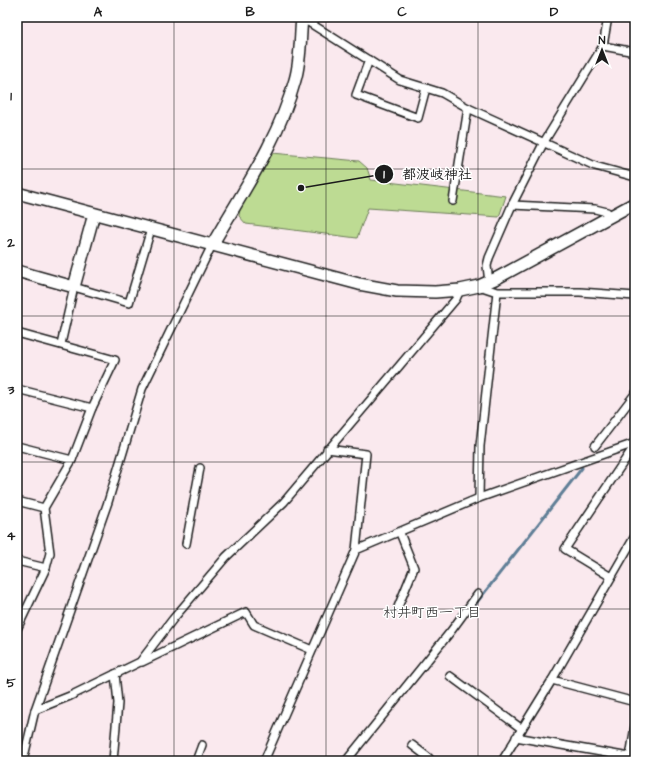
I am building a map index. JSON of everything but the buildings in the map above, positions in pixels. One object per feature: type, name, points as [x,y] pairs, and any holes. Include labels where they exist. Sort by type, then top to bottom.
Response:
[{"type":"street","points":[[484,284],[488,258],[512,205],[544,142],[602,46],[608,17]]},
{"type":"street","points":[[22,761],[35,710],[108,502],[142,389],[212,245],[272,139],[289,99],[297,71],[302,19],[400,80],[442,93],[468,108],[595,166],[635,177]]},
{"type":"street","points":[[602,46],[635,52]]},
{"type":"street","points":[[369,60],[356,95],[418,118],[426,88]]},
{"type":"street","points":[[453,200],[468,108]]},
{"type":"street","points":[[17,193],[365,286],[410,291],[460,290],[484,284],[635,203]]},
{"type":"street","points":[[512,205],[595,209],[607,212],[611,216]]},
{"type":"street","points":[[61,344],[74,287],[94,214]]},
{"type":"street","points":[[17,272],[74,287],[129,304],[151,229]]},
{"type":"street","points":[[484,284],[497,292],[580,292],[635,296]]},
{"type":"street","points":[[140,662],[172,619],[226,557],[284,502],[327,449],[416,348],[456,299],[460,290]]},
{"type":"street","points":[[479,498],[480,446],[497,292]]},
{"type":"street","points":[[17,332],[115,360],[92,408],[72,460],[44,508],[50,553],[46,568],[19,620],[17,629]]},
{"type":"street","points":[[17,389],[92,408]]},
{"type":"street","points":[[595,446],[635,394]]},
{"type":"street","points":[[356,550],[400,533],[479,498],[635,444]]},
{"type":"street","points":[[612,577],[565,549],[635,444]]},
{"type":"street","points":[[17,446],[72,460]]},
{"type":"street","points":[[264,761],[356,550],[366,454],[327,449]]},
{"type":"street","points":[[186,544],[200,468]]},
{"type":"street","points":[[17,501],[44,508]]},
{"type":"street","points":[[398,607],[414,568],[400,533]]},
{"type":"street","points":[[502,761],[552,680],[635,536]]},
{"type":"street","points":[[17,561],[46,568]]},
{"type":"street","points":[[346,761],[451,631],[478,594]]},
{"type":"street","points":[[35,710],[70,696],[246,612],[254,625],[312,650]]},
{"type":"street","points":[[113,761],[118,702],[115,674]]},
{"type":"street","points":[[450,676],[522,729]]},
{"type":"street","points":[[552,680],[635,702]]},
{"type":"street","points":[[516,737],[632,757],[635,726]]},
{"type":"street","points":[[196,761],[202,745]]},
{"type":"street","points":[[412,745],[429,758],[428,761]]},
{"type":"green space","points":[[272,153],[359,161],[367,168],[371,180],[506,196],[499,217],[368,208],[357,238],[246,224],[239,216],[240,208]]},
{"type":"waterway","points":[[474,606],[582,468]]},
{"type":"waterway","points":[[351,761],[357,753]]},
{"type":"place","name":"都波岐神社","points":[[301,188]]},
{"type":"district","name":"村井町西一丁目","points":[[432,612]]}]
